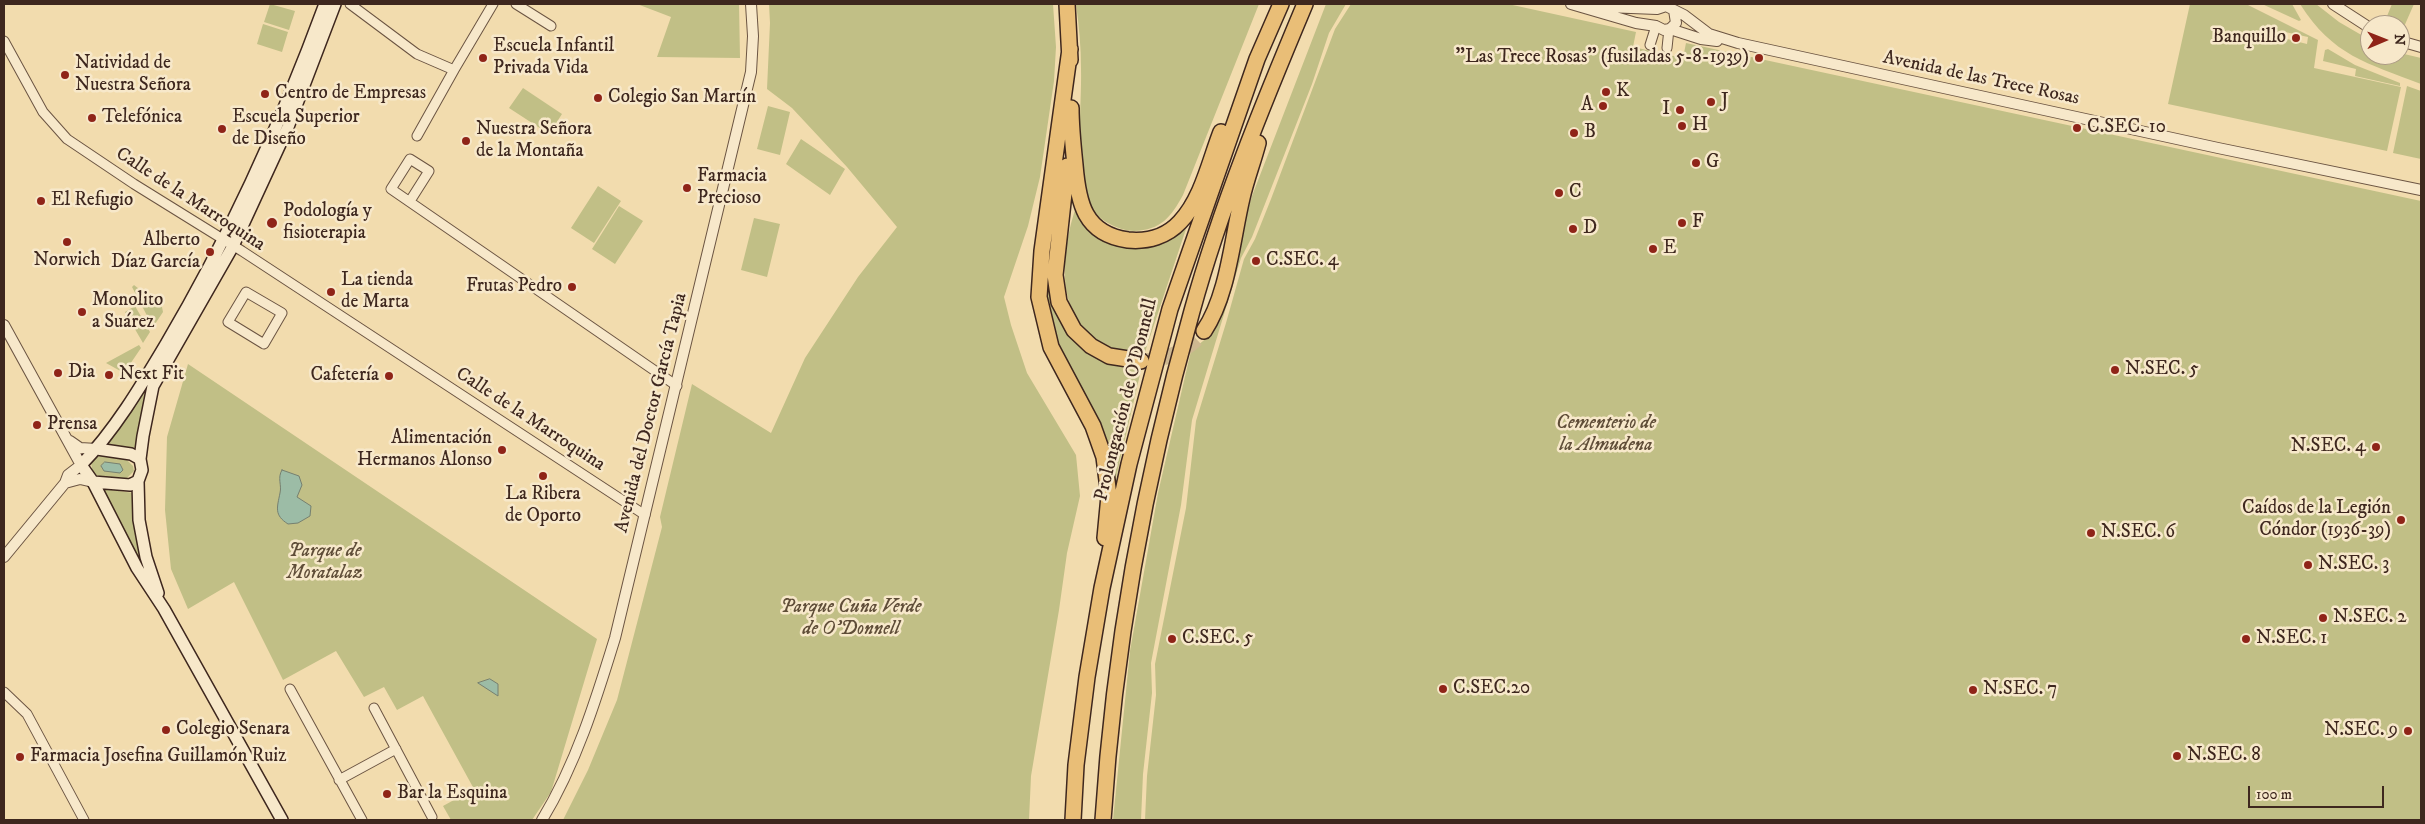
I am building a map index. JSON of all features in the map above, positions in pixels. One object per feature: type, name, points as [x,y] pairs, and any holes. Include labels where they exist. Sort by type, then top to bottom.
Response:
[{"type":"highway","points":[[1067,4],[1070,49],[1071,127],[1077,194],[1087,217],[1100,229],[1117,237],[1134,241],[1154,238],[1172,229],[1181,221],[1194,200],[1236,93],[1257,59]]},
{"type":"highway","name":"Prolongación de O'Donnell","points":[[1073,820],[1076,765],[1087,677],[1102,588],[1129,464],[1170,309],[1257,59],[1281,4]]},
{"type":"highway","points":[[1103,820],[1111,720],[1124,620],[1154,462],[1192,310],[1229,194],[1305,4]]},
{"type":"highway","points":[[1070,49],[1042,251],[1039,297],[1051,347],[1093,426],[1104,457],[1109,496],[1102,588]]},
{"type":"highway","points":[[1204,331],[1212,320],[1219,300],[1242,196],[1262,132],[1264,104]]},
{"type":"highway","points":[[1071,127],[1055,276],[1059,302],[1074,330],[1091,346],[1109,356],[1141,360]]},
{"type":"main road","points":[[282,820],[164,609],[137,568],[93,482],[81,465],[97,449],[146,377],[228,244],[325,4]]},
{"type":"main road","points":[[164,609],[146,557],[140,520],[138,480],[142,470],[140,459],[154,386],[288,127],[335,4]]},
{"type":"main road","points":[[97,449],[131,454],[140,459]]},
{"type":"main road","points":[[93,482],[130,485],[138,480]]},
{"type":"street","points":[[350,4],[418,54],[454,70]]},
{"type":"street","points":[[417,136],[493,4]]},
{"type":"street","points":[[516,4],[551,26]]},
{"type":"street","name":"Avenida del Doctor García Tapia","points":[[542,820],[558,794],[598,695],[615,638],[751,72],[753,36],[751,4]]},
{"type":"street","points":[[2333,4],[2360,22]]},
{"type":"street","name":"Avenida de las Trece Rosas","points":[[1576,5],[1666,6],[1675,10],[1709,34],[1738,43],[2208,146],[2421,190]]},
{"type":"street","name":"Avenida de las Trece Rosas","points":[[1576,5],[1636,23],[1656,26],[1664,30],[1670,29],[1701,39],[1738,43]]},
{"type":"street","points":[[1650,45],[1656,26],[1653,17],[1658,7]]},
{"type":"street","points":[[1667,48],[1670,29],[1676,23],[1675,10]]},
{"type":"street","name":"Calle de la Marroquina","points":[[4,41],[43,112],[62,135],[134,184],[645,515]]},
{"type":"street","points":[[410,201],[429,171],[410,159],[391,189],[677,386]]},
{"type":"street","points":[[246,292],[282,313],[264,344],[228,322],[246,292]]},
{"type":"street","points":[[4,325],[81,465],[68,475],[65,483],[4,557]]},
{"type":"street","points":[[67,439],[80,448],[97,449]]},
{"type":"street","points":[[65,483],[80,479],[93,482]]},
{"type":"street","points":[[290,689],[362,820]]},
{"type":"street","points":[[4,692],[27,714],[81,819]]},
{"type":"street","points":[[374,708],[432,817]]},
{"type":"street","points":[[339,780],[396,749]]},
{"type":"green space","points":[[270,4],[295,11],[289,30],[264,22]]},
{"type":"green space","points":[[637,4],[739,4],[740,58],[657,57],[671,17]]},
{"type":"green space","name":"Parque Cuña Verde de O'Donnell","points":[[769,4],[1053,4],[1056,47],[1054,81],[1040,177],[1028,226],[1004,297],[1027,373],[1076,455],[1080,496],[1067,553],[1031,776],[1029,820],[563,820],[588,770],[617,700],[662,527],[660,517],[692,384],[771,433],[805,358],[858,277],[897,227],[847,167],[792,108],[767,89]]},
{"type":"green space","points":[[1076,4],[1259,4],[1183,195],[1169,216],[1151,228],[1134,231],[1122,229],[1108,223],[1092,210],[1084,191],[1080,157],[1080,36]]},
{"type":"green space","points":[[1326,4],[1346,4],[1329,33],[1312,84],[1252,237],[1241,258],[1192,420],[1181,505],[1151,663],[1152,693],[1143,774],[1141,820],[1113,820],[1130,651],[1158,493],[1191,351],[1209,336],[1252,196]]},
{"type":"green space","name":"Cementerio de la Almudena","points":[[1351,4],[1508,4],[1636,32],[1633,47],[1683,58],[1686,43],[2421,201],[2421,820],[1145,820],[1147,776],[1156,695],[1155,664],[1186,508],[1196,421],[1244,259],[1255,239],[1271,199],[1335,29]]},
{"type":"green space","points":[[2190,4],[2246,4],[2318,40],[2314,68],[2401,87],[2387,151],[2168,104]],"holes":[[[2285,32],[2308,37],[2307,44],[2283,38]]]},
{"type":"green space","points":[[2262,4],[2292,4],[2301,20],[2299,21]]},
{"type":"green space","points":[[2300,4],[2316,4],[2339,22],[2360,34],[2360,59],[2339,47],[2312,22]]},
{"type":"green space","points":[[2392,4],[2414,4],[2409,15],[2387,15]]},
{"type":"green space","points":[[263,24],[288,32],[282,52],[257,44]]},
{"type":"green space","points":[[2328,49],[2355,65],[2400,83],[2400,86],[2355,76],[2356,69],[2323,61],[2325,50]]},
{"type":"green space","points":[[2410,55],[2421,58],[2421,84],[2373,65],[2410,65]]},
{"type":"green space","points":[[2407,86],[2421,91],[2421,159],[2393,153]]},
{"type":"green space","points":[[523,88],[562,114],[549,134],[509,108]]},
{"type":"green space","points":[[768,106],[790,112],[780,155],[757,149]]},
{"type":"green space","points":[[801,139],[845,169],[830,195],[786,164]]},
{"type":"green space","points":[[1060,165],[1056,308],[1103,361],[1120,366],[1142,366],[1115,482],[1108,444],[1090,405],[1068,368],[1050,330],[1043,296]]},
{"type":"green space","points":[[598,186],[621,201],[594,243],[571,228]]},
{"type":"green space","points":[[619,206],[643,221],[615,264],[592,249]]},
{"type":"green space","points":[[1075,210],[1090,229],[1099,236],[1109,242],[1131,248],[1159,245],[1186,229],[1145,352],[1121,351],[1107,347],[1090,336],[1078,321],[1070,305],[1066,286],[1066,248]]},
{"type":"green space","points":[[754,218],[780,224],[767,277],[741,270]]},
{"type":"green space","points":[[134,285],[162,307],[163,312],[153,327],[132,287]]},
{"type":"green space","points":[[135,306],[150,332],[143,343],[125,312]]},
{"type":"green space","points":[[139,345],[141,348],[124,373],[106,363]]},
{"type":"green space","name":"Parque de Moratalaz","points":[[188,364],[597,639],[551,792],[532,820],[451,820],[443,806],[474,789],[423,696],[397,710],[384,687],[364,697],[336,651],[283,680],[234,582],[188,609],[171,569],[165,510],[167,437]]},
{"type":"green space","points":[[144,391],[146,393],[136,448],[108,444]]},
{"type":"green space","points":[[101,456],[126,459],[133,466],[134,471],[126,479],[98,476],[93,473],[91,463]]},
{"type":"green space","points":[[103,489],[134,493],[141,565],[102,491]]},
{"type":"shaded area","points":[[105,462],[120,464],[123,470],[120,473],[104,471],[101,466]]},
{"type":"shaded area","points":[[282,470],[299,476],[302,485],[297,497],[311,506],[310,516],[298,523],[288,524],[280,517],[278,511]]},
{"type":"shaded area","points":[[490,679],[498,684],[498,696],[478,683]]},
{"type":"tunnel","points":[[1141,361],[1160,359],[1176,353],[1191,344],[1204,331]]},
{"type":"place","name":"Banquillo","points":[[2296,38]]},
{"type":"place","name":"Escuela Infantil Privada Vida","points":[[483,58]]},
{"type":"place","name":"\"Las Trece Rosas\" (fusiladas 5-8-1939)","points":[[1759,58]]},
{"type":"place","name":"Natividad de Nuestra Señora","points":[[65,75]]},
{"type":"place","name":"K","points":[[1606,92]]},
{"type":"place","name":"Centro de Empresas","points":[[265,94]]},
{"type":"place","name":"Colegio San Martín","points":[[598,98]]},
{"type":"place","name":"J","points":[[1711,102]]},
{"type":"place","name":"A","points":[[1603,106]]},
{"type":"place","name":"I","points":[[1680,110]]},
{"type":"place","name":"Telefónica","points":[[92,118]]},
{"type":"place","name":"H","points":[[1682,126]]},
{"type":"place","name":"C.SEC. 10","points":[[2077,128]]},
{"type":"place","name":"Escuela Superior de Diseño","points":[[222,129]]},
{"type":"place","name":"B","points":[[1574,133]]},
{"type":"place","name":"Nuestra Señora de la Montaña","points":[[466,141]]},
{"type":"place","name":"G","points":[[1696,163]]},
{"type":"place","name":"Farmacia Precioso","points":[[687,188]]},
{"type":"place","name":"C","points":[[1559,193]]},
{"type":"place","name":"El Refugio","points":[[41,201]]},
{"type":"place","name":"Podología y fisioterapia","points":[[272,223]]},
{"type":"place","name":"F","points":[[1682,223]]},
{"type":"place","name":"D","points":[[1573,229]]},
{"type":"place","name":"Norwich","points":[[67,242]]},
{"type":"place","name":"E","points":[[1653,249]]},
{"type":"place","name":"Alberto Díaz García","points":[[210,252]]},
{"type":"place","name":"C.SEC. 4","points":[[1256,261]]},
{"type":"place","name":"Frutas Pedro","points":[[572,287]]},
{"type":"place","name":"La tienda de Marta","points":[[331,292]]},
{"type":"place","name":"Monolito a Suárez","points":[[82,312]]},
{"type":"place","name":"N.SEC. 5","points":[[2115,370]]},
{"type":"place","name":"Dia","points":[[58,373]]},
{"type":"place","name":"Next Fit","points":[[109,375]]},
{"type":"place","name":"Cafetería","points":[[389,376]]},
{"type":"place","name":"Prensa","points":[[37,425]]},
{"type":"place","name":"N.SEC. 4","points":[[2376,447]]},
{"type":"place","name":"Alimentación Hermanos Alonso","points":[[502,450]]},
{"type":"place","name":"La Ribera de Oporto","points":[[543,476]]},
{"type":"place","name":"Caídos de la Legión Cóndor (1936-39)","points":[[2401,520]]},
{"type":"place","name":"N.SEC. 6","points":[[2091,533]]},
{"type":"place","name":"N.SEC. 3","points":[[2308,565]]},
{"type":"place","name":"N.SEC. 2","points":[[2323,618]]},
{"type":"place","name":"C.SEC. 5","points":[[1172,639]]},
{"type":"place","name":"N.SEC. 1","points":[[2246,639]]},
{"type":"place","name":"C.SEC.20","points":[[1443,689]]},
{"type":"place","name":"N.SEC. 7","points":[[1973,690]]},
{"type":"place","name":"Colegio Senara","points":[[166,730]]},
{"type":"place","name":"N.SEC. 9","points":[[2408,731]]},
{"type":"place","name":"N.SEC. 8","points":[[2177,756]]},
{"type":"place","name":"Farmacia Josefina Guillamón Ruiz","points":[[20,757]]},
{"type":"place","name":"Bar la Esquina","points":[[387,794]]}]
